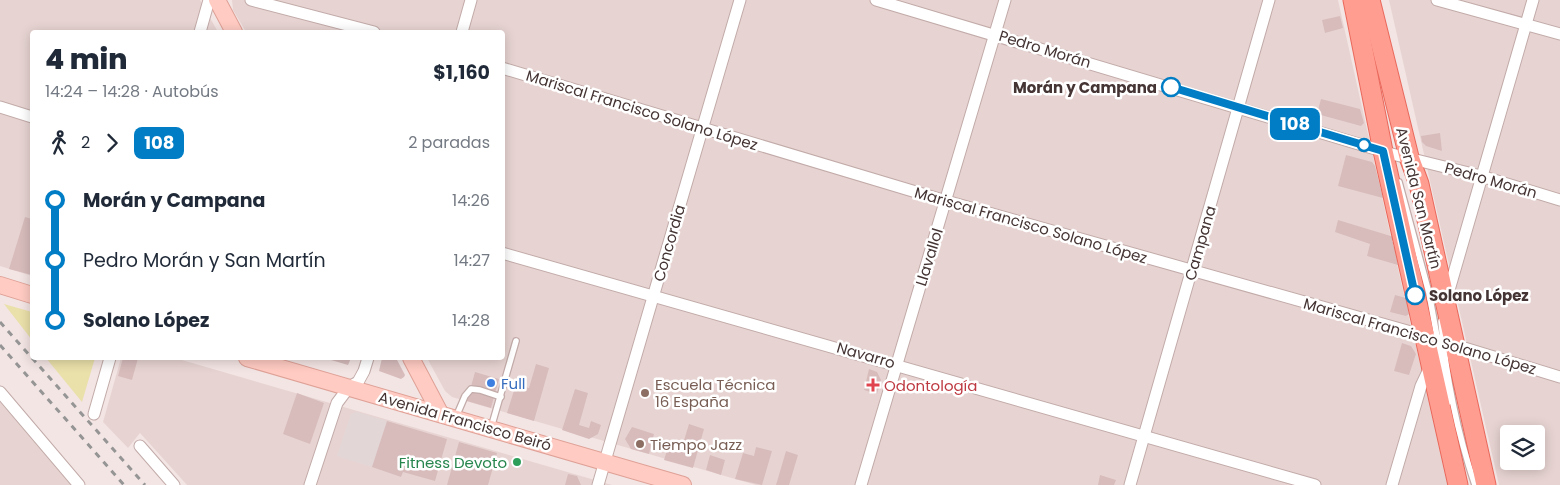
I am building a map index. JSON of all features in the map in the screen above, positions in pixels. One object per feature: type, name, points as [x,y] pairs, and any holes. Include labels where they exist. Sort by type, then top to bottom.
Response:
[{"type":"main road","points":[[217,0],[233,30]]},
{"type":"main road","name":"Avenida San Martín","points":[[1370,0],[1394,154],[1418,184],[1445,304],[1440,341],[1431,365],[1458,485]]},
{"type":"main road","name":"Avenida San Martín","points":[[1353,5],[1394,154],[1440,341],[1486,485]]},
{"type":"main road","points":[[0,285],[30,294]]},
{"type":"main road","name":"Avenida Francisco Beiró","points":[[254,360],[683,485]]},
{"type":"main road","points":[[412,360],[448,416]]},
{"type":"street","points":[[201,30],[209,0]]},
{"type":"street","points":[[251,0],[366,30]]},
{"type":"street","points":[[463,30],[471,0]]},
{"type":"street","name":"Concordia","points":[[598,485],[740,0]]},
{"type":"street","name":"Pedro Morán","points":[[876,0],[1394,154],[1481,176],[1560,200]]},
{"type":"street","name":"Llavallol","points":[[861,485],[1004,0]]},
{"type":"street","name":"Campana","points":[[1130,485],[1269,0]]},
{"type":"street","points":[[1437,0],[1560,34]]},
{"type":"street","points":[[1445,304],[1533,0]]},
{"type":"street","name":"Mariscal Francisco Solano López","points":[[505,69],[946,201],[1440,341],[1560,377]]},
{"type":"street","points":[[0,107],[30,116]]},
{"type":"street","name":"Navarro","points":[[505,254],[897,364],[1315,485]]},
{"type":"street","points":[[94,414],[109,360]]},
{"type":"street","points":[[310,485],[337,403],[349,387],[358,382],[364,372],[367,360]]},
{"type":"street","points":[[1392,485],[1421,386],[1431,365]]},
{"type":"street","points":[[0,392],[74,483]]},
{"type":"street","points":[[140,446],[174,485]]},
{"type":"lane","points":[[1353,5],[1372,66],[1386,124]]},
{"type":"lane","points":[[1394,154],[1411,184]]},
{"type":"lane","points":[[1398,178],[1425,276],[1462,440],[1476,485]]},
{"type":"lane","points":[[1426,252],[1441,319],[1440,341],[1467,485]]},
{"type":"lane","points":[[491,428],[516,341]]},
{"type":"lane","points":[[448,416],[471,390],[480,390],[501,397]]},
{"type":"shaded area","points":[[0,0],[200,0],[217,30],[30,30],[30,275],[0,266]]},
{"type":"shaded area","points":[[232,0],[1338,0],[1410,322],[1450,485],[756,485],[452,397],[445,391],[428,360],[505,360],[505,30],[245,30],[233,10]]},
{"type":"shaded area","points":[[1389,0],[1560,0],[1560,485],[1499,485]]},
{"type":"shaded area","points":[[4,304],[30,311],[30,337]]},
{"type":"shaded area","points":[[48,360],[94,360],[82,402]]},
{"type":"shaded area","points":[[120,360],[182,360],[612,485],[187,485],[140,433],[128,448],[103,422]]},
{"type":"shaded area","points":[[0,402],[73,485],[0,485]]},
{"type":"shaded area","points":[[357,412],[387,421],[372,467],[337,456],[351,414]]},
{"type":"building","points":[[1340,16],[1343,28],[1325,33],[1322,20]]},
{"type":"building","points":[[1321,99],[1360,109],[1364,123],[1361,126],[1317,114]]},
{"type":"building","points":[[1440,133],[1442,151],[1426,146],[1422,142],[1421,136]]},
{"type":"building","points":[[1346,155],[1372,162],[1375,166],[1383,198],[1338,186]]},
{"type":"building","points":[[25,217],[30,218],[30,274],[9,269]]},
{"type":"building","points":[[1338,220],[1394,237],[1392,242],[1394,242],[1393,246],[1396,247],[1398,265],[1367,256],[1370,244],[1335,232]]},
{"type":"building","points":[[1395,295],[1406,298],[1409,314],[1406,316],[1390,312]]},
{"type":"building","points":[[1402,343],[1411,346],[1416,354],[1409,375],[1394,371]]},
{"type":"building","points":[[122,360],[137,360],[132,380],[118,376]]},
{"type":"building","points":[[331,360],[350,360],[348,365]]},
{"type":"building","points":[[382,360],[397,360],[405,375],[401,379],[379,371]]},
{"type":"building","points":[[536,364],[549,368],[534,421],[507,413],[516,384],[529,388]]},
{"type":"building","name":"Odontología","points":[[869,369],[877,372],[881,380],[877,394],[864,390]]},
{"type":"building","points":[[475,372],[499,379],[491,408],[467,401]]},
{"type":"building","points":[[575,389],[588,393],[579,425],[589,428],[591,421],[601,425],[598,434],[589,439],[562,430]]},
{"type":"building","points":[[297,393],[324,403],[310,444],[283,434]]},
{"type":"building","points":[[387,421],[447,439],[435,481],[403,472],[401,477],[372,467]]},
{"type":"building","points":[[689,424],[704,429],[693,468],[664,460],[669,444],[682,447]]},
{"type":"building","name":"Tiempo Jazz","points":[[632,427],[654,434],[649,454],[631,449],[625,439]]},
{"type":"building","points":[[459,442],[497,453],[488,485],[447,485]]},
{"type":"building","points":[[756,447],[772,451],[762,485],[735,479],[743,453],[754,456]]},
{"type":"building","points":[[786,451],[798,455],[789,485],[776,485]]},
{"type":"building","points":[[710,455],[725,460],[721,475],[706,470]]},
{"type":"building","points":[[568,474],[577,476],[581,485],[565,485]]},
{"type":"building","points":[[1100,475],[1116,480],[1114,485],[1098,485]]},
{"type":"railway","points":[[0,322],[30,356]]},
{"type":"railway","points":[[0,345],[124,485]]},
{"type":"railway","points":[[34,360],[145,485]]},
{"type":"bus line","name":"108","points":[[1171,87],[1383,151],[1415,295]]},
{"type":"place","name":"Morán y Campana","points":[[1171,87]]},
{"type":"place","name":"Solano López","points":[[1415,295]]},
{"type":"place","name":"Full","points":[[491,383]]},
{"type":"place","name":"Odontología","points":[[873,385]]},
{"type":"place","name":"Escuela Técnica 16 España","points":[[645,393]]},
{"type":"place","name":"Tiempo Jazz","points":[[640,444]]},
{"type":"place","name":"Fitness Devoto","points":[[517,462]]}]
